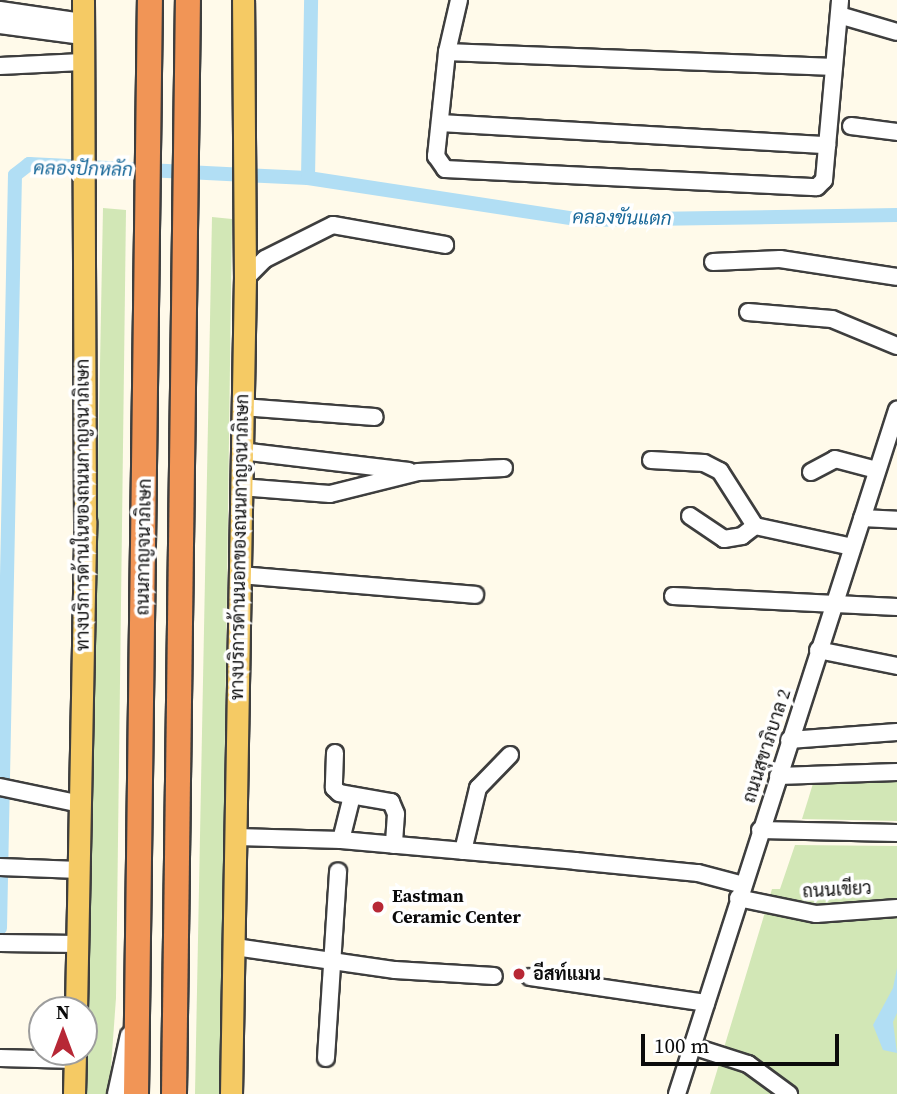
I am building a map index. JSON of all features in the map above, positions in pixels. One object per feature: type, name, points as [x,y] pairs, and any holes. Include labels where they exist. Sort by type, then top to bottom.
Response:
[{"type":"highway","name":"ถนนกาญจนาภิเษก","points":[[135,1094],[149,0]]},
{"type":"highway","points":[[174,1094],[188,0]]},
{"type":"main road","name":"ทางบริการด้านในของถนนกาญจนาภิเษก","points":[[76,996],[85,521],[81,198],[83,0]]},
{"type":"main road","name":"ทางบริการด้านนอกของถนนกาญจนาภิเษก","points":[[231,1094],[245,279],[243,0]]},
{"type":"main road","points":[[74,1094],[75,1066]]},
{"type":"street","points":[[459,0],[447,52],[436,156],[444,169],[452,170],[817,187],[824,180],[839,8],[897,32]]},
{"type":"street","points":[[0,10],[82,29]]},
{"type":"street","points":[[0,25],[82,29]]},
{"type":"street","points":[[447,52],[834,67]]},
{"type":"street","points":[[0,66],[82,62]]},
{"type":"street","points":[[440,123],[827,145]]},
{"type":"street","points":[[851,126],[897,132]]},
{"type":"street","points":[[245,279],[265,259],[333,225],[445,245]]},
{"type":"street","points":[[713,262],[780,259],[897,277]]},
{"type":"street","points":[[748,312],[832,319],[897,346]]},
{"type":"street","points":[[242,407],[375,417]]},
{"type":"street","name":"ถนนสุขาภิบาล 2","points":[[677,1094],[818,650],[896,416]]},
{"type":"street","points":[[241,451],[418,472],[504,468]]},
{"type":"street","points":[[811,472],[835,459],[877,470]]},
{"type":"street","points":[[651,460],[704,463],[719,471],[755,526],[852,547]]},
{"type":"street","points":[[240,486],[330,494],[418,472]]},
{"type":"street","points":[[690,516],[724,539],[742,536],[755,526]]},
{"type":"street","points":[[862,518],[897,520]]},
{"type":"street","points":[[239,575],[475,595]]},
{"type":"street","points":[[673,596],[897,607]]},
{"type":"street","points":[[818,650],[897,666]]},
{"type":"street","points":[[789,740],[897,732]]},
{"type":"street","points":[[335,753],[334,788],[352,796],[391,802],[396,814],[394,845]]},
{"type":"street","points":[[463,851],[478,788],[510,755]]},
{"type":"street","points":[[778,776],[897,772]]},
{"type":"street","points":[[0,787],[81,804]]},
{"type":"street","points":[[341,840],[352,796]]},
{"type":"street","points":[[761,830],[897,833]]},
{"type":"street","name":"ถนนเขียว","points":[[237,837],[341,840],[698,873],[741,892],[816,914],[897,908]]},
{"type":"street","points":[[0,867],[79,870]]},
{"type":"street","points":[[326,1058],[338,871]]},
{"type":"street","points":[[0,943],[78,944]]},
{"type":"street","points":[[235,947],[332,958],[395,970],[494,976]]},
{"type":"street","points":[[530,977],[706,1003]]},
{"type":"street","points":[[116,1094],[137,1004]]},
{"type":"street","points":[[692,1046],[748,1064],[789,1094]]},
{"type":"street","points":[[0,1058],[28,1059]]},
{"type":"green space","points":[[103,208],[126,210],[116,998],[109,1094],[86,1094],[87,1066],[98,1066],[98,996],[88,996]]},
{"type":"green space","points":[[212,217],[232,219],[220,1094],[195,1094]]},
{"type":"green space","points":[[897,770],[897,821],[802,819],[816,774]]},
{"type":"green space","points":[[795,845],[897,846],[897,1094],[710,1094],[772,889],[780,889]]},
{"type":"water","points":[[897,968],[897,1013],[893,1022],[897,1053],[883,1050],[873,1025],[893,988]]},
{"type":"waterway","name":"คลองปักหลัก","points":[[308,178],[311,0]]},
{"type":"waterway","name":"คลองปักหลัก","points":[[0,928],[15,175],[29,164],[308,178],[582,220],[897,215]]},
{"type":"place","name":"Eastman Ceramic Center","points":[[378,907]]},
{"type":"place","name":"อีสท์แมน","points":[[519,974]]},
{"type":"water label","name":"คลองขันแตก","points":[[622,218]]}]
